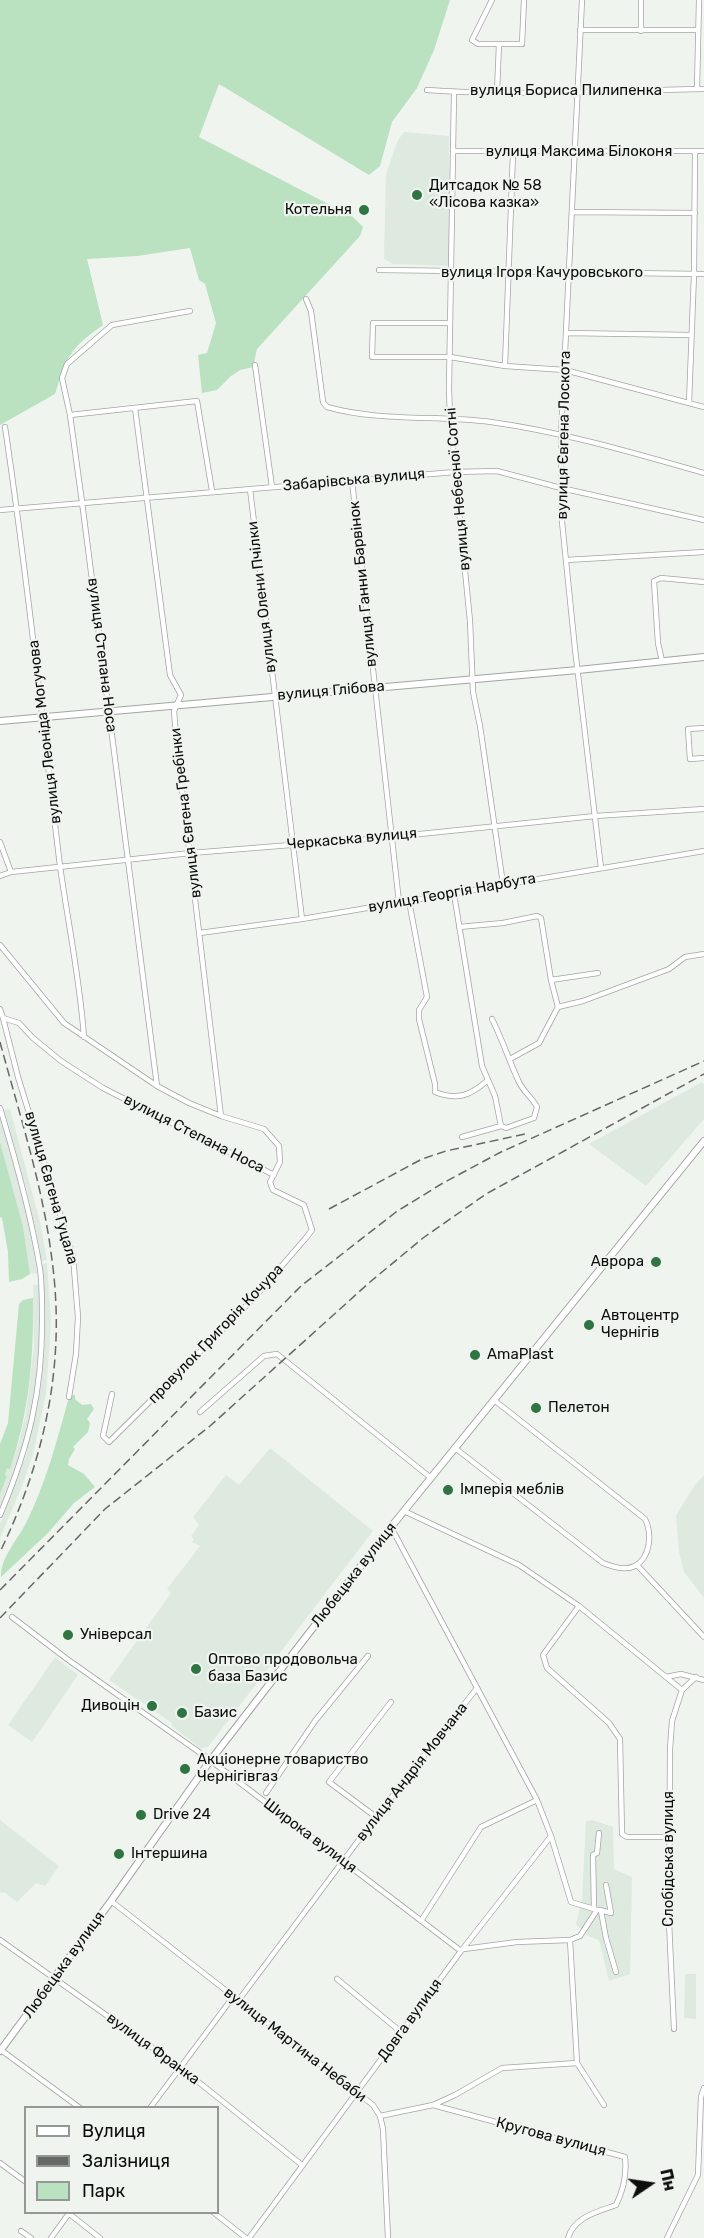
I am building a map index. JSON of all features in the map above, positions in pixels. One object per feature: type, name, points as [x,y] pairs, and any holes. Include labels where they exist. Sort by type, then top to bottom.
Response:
[{"type":"main road","name":"вулиця Глібова","points":[[0,721],[473,680],[704,657]]},
{"type":"main road","name":"Любецька вулиця","points":[[1,2050],[111,1901],[210,1761],[391,1527],[704,1141]]},
{"type":"street","points":[[492,0],[472,40],[478,44],[522,44],[524,0]]},
{"type":"street","name":"вулиця Євгена Лоскота","points":[[582,0],[561,435],[561,521],[601,868]]},
{"type":"street","points":[[641,0],[641,31]]},
{"type":"street","points":[[697,89],[699,0]]},
{"type":"street","points":[[580,30],[698,30]]},
{"type":"street","points":[[497,92],[499,44]]},
{"type":"street","name":"вулиця Бориса Пилипенка","points":[[427,90],[576,92],[704,89]]},
{"type":"street","name":"вулиця Небесної Сотні","points":[[454,92],[450,420],[470,621],[475,708],[480,726],[502,884]]},
{"type":"street","name":"вулиця Максима Білоконя","points":[[453,151],[704,152]]},
{"type":"street","points":[[688,403],[694,274],[695,151]]},
{"type":"street","points":[[505,366],[513,153]]},
{"type":"street","points":[[572,212],[695,213]]},
{"type":"street","name":"вулиця Ігоря Качуровського","points":[[379,270],[704,274]]},
{"type":"street","points":[[306,299],[311,310],[323,402],[327,407],[372,416],[490,422],[561,435],[704,473]]},
{"type":"street","name":"вулиця Степана Носа","points":[[158,1086],[82,502],[70,415],[62,378],[67,364],[112,325],[190,311]]},
{"type":"street","points":[[450,323],[373,323],[372,357],[450,357],[505,366],[565,370],[704,407]]},
{"type":"street","points":[[566,333],[691,334]]},
{"type":"street","points":[[255,365],[272,487]]},
{"type":"street","points":[[70,415],[197,401],[212,491]]},
{"type":"street","name":"вулиця Євгена Гребінки","points":[[135,408],[170,675],[181,695],[174,711],[177,748],[221,1116]]},
{"type":"street","name":"вулиця Леоніда Могучова","points":[[5,427],[18,509],[84,1037]]},
{"type":"street","name":"Забарівська вулиця","points":[[0,510],[212,491],[455,472],[497,471],[561,488],[704,520]]},
{"type":"street","name":"вулиця Ганни Барвінок","points":[[352,481],[399,902]]},
{"type":"street","name":"вулиця Олени Пчілки","points":[[249,489],[302,919]]},
{"type":"street","points":[[566,560],[704,552]]},
{"type":"street","points":[[662,661],[658,643],[654,581],[661,578],[704,582]]},
{"type":"street","points":[[704,728],[688,729],[690,759],[704,758]]},
{"type":"street","name":"Черкаська вулиця","points":[[0,876],[11,872],[292,843],[391,837],[494,825],[704,809]]},
{"type":"street","points":[[0,842],[11,872]]},
{"type":"street","name":"вулиця Георгія Нарбута","points":[[200,933],[302,919],[704,851]]},
{"type":"street","points":[[453,894],[482,1066],[495,1096],[501,1126]]},
{"type":"street","points":[[409,901],[427,997],[419,1010],[419,1019],[435,1092],[457,1096],[469,1095],[488,1080]]},
{"type":"street","points":[[459,927],[503,923],[537,916],[541,918],[551,980],[558,1007],[539,1043],[510,1059]]},
{"type":"street","points":[[0,945],[64,1023],[84,1037],[158,1086],[189,1103],[221,1116],[264,1129],[279,1146],[280,1162],[274,1175]]},
{"type":"street","points":[[558,1007],[583,1001],[669,969],[685,957],[704,954]]},
{"type":"street","points":[[551,980],[598,973]]},
{"type":"street","points":[[0,1009],[3,1018]]},
{"type":"street","name":"вулиця Степана Носа","points":[[3,1018],[19,1023],[33,1038],[61,1060],[103,1088],[274,1175]]},
{"type":"street","name":"вулиця Євгена Гуцала","points":[[3,1018],[18,1077],[73,1256],[78,1317],[76,1354],[69,1397]]},
{"type":"street","points":[[462,1137],[501,1126],[506,1128],[534,1118],[537,1114],[537,1107],[533,1100],[527,1096],[518,1081],[492,1019]]},
{"type":"street","points":[[0,1108],[22,1181],[40,1270],[42,1344],[38,1388],[29,1437],[0,1515]]},
{"type":"street","name":"провулок Григорія Кочура","points":[[112,1394],[103,1436],[109,1442],[254,1298],[312,1230],[304,1205],[273,1190],[270,1182],[274,1175]]},
{"type":"street","points":[[200,1412],[264,1356],[277,1354],[431,1478]]},
{"type":"street","points":[[455,1448],[603,1563],[622,1568],[637,1565],[645,1555],[648,1546],[649,1532],[645,1519],[494,1400]]},
{"type":"street","points":[[404,1511],[519,1565],[579,1606],[682,1690]]},
{"type":"street","points":[[391,1527],[537,1800],[551,1836],[571,1902],[611,1913],[606,1885]]},
{"type":"street","points":[[637,1565],[704,1637]]},
{"type":"street","points":[[579,1606],[543,1655],[544,1662],[559,1681],[609,1723],[620,1739],[622,1834],[627,1837],[669,1837]]},
{"type":"street","name":"Широка вулиця","points":[[12,1617],[210,1761],[462,1950]]},
{"type":"street","points":[[266,1793],[315,1721],[368,1656]]},
{"type":"street","points":[[666,1677],[681,1674],[704,1680]]},
{"type":"street","name":"Слобідська вулиця","points":[[675,2029],[669,1938],[670,1749],[672,1721],[682,1690],[696,1677]]},
{"type":"street","name":"вулиця Андрія Мовчана","points":[[152,2106],[477,1688]]},
{"type":"street","points":[[376,1817],[329,1782],[391,1702]]},
{"type":"street","points":[[421,1921],[481,1827],[537,1800]]},
{"type":"street","points":[[599,1833],[597,1853],[593,1855],[597,1910],[616,1972]]},
{"type":"street","name":"Довга вулиця","points":[[248,2238],[462,1950],[551,1836]]},
{"type":"street","name":"вулиця Мартина Небаби","points":[[111,1901],[374,2105],[380,2116]]},
{"type":"street","points":[[462,1950],[517,1942],[570,1940],[580,1936],[597,1910]]},
{"type":"street","name":"вулиця Франка","points":[[0,1940],[181,2068],[302,2165]]},
{"type":"street","points":[[570,1940],[577,2063],[604,2105]]},
{"type":"street","points":[[337,1979],[401,2032]]},
{"type":"street","points":[[1,2050],[77,2106]]},
{"type":"street","name":"Кругова вулиця","points":[[380,2116],[433,2105],[502,2068],[577,2063]]},
{"type":"street","points":[[667,2238],[698,2175],[701,2097],[704,2088]]},
{"type":"street","name":"Кругова вулиця","points":[[433,2105],[625,2157],[626,2174],[622,2194],[616,2205],[586,2216],[570,2232],[568,2238]]},
{"type":"street","points":[[380,2116],[383,2129],[388,2238]]},
{"type":"street","points":[[0,2163],[24,2181]]},
{"type":"street","points":[[51,2238],[67,2214]]},
{"type":"street","points":[[69,2214],[100,2238]]},
{"type":"street","points":[[216,2214],[248,2238]]},
{"type":"street","points":[[21,2231],[31,2238]]},
{"type":"shaded area","name":"Дитсадок № 58 «Лісова казка»","points":[[404,132],[449,136],[449,266],[393,264],[384,259],[386,174],[398,140]]},
{"type":"shaded area","points":[[702,1082],[704,1085],[704,1119],[646,1186],[589,1144]]},
{"type":"shaded area","points":[[10,1109],[40,1222],[47,1260],[41,1261],[27,1193],[3,1110]]},
{"type":"shaded area","points":[[0,1116],[29,1224],[37,1273],[30,1274],[23,1226],[0,1142]]},
{"type":"shaded area","points":[[47,1263],[51,1322],[46,1394],[33,1454],[0,1538],[0,1524],[27,1452],[40,1392],[45,1342],[42,1264]]},
{"type":"shaded area","points":[[33,1285],[39,1285],[40,1345],[37,1379],[27,1436],[0,1508],[0,1494],[7,1476],[5,1475],[7,1468],[10,1468],[19,1442],[26,1412],[34,1346]]},
{"type":"shaded area","points":[[270,1448],[373,1531],[208,1747],[200,1748],[172,1726],[172,1723],[109,1680],[171,1593],[167,1589],[200,1546],[192,1542],[194,1539],[191,1536],[199,1525],[193,1517],[226,1475],[239,1485]]},
{"type":"shaded area","points":[[704,1475],[704,1598],[684,1572],[679,1552],[676,1515]]},
{"type":"shaded area","points":[[55,1657],[78,1675],[32,1742],[8,1725]]},
{"type":"shaded area","points":[[0,1820],[59,1866],[45,1886],[36,1883],[17,1902],[4,1892],[0,1892]]},
{"type":"shaded area","points":[[592,1820],[613,1827],[614,1869],[632,1877],[630,1974],[609,1981],[599,1940],[588,1936],[576,1924],[582,1899],[586,1821]]},
{"type":"shaded area","points":[[685,1974],[696,1974],[696,2019],[684,2018]]},
{"type":"green space","points":[[0,0],[450,0],[434,50],[417,88],[392,122],[380,166],[369,175],[219,84],[199,137],[353,217],[363,227],[360,236],[257,349],[253,367],[240,370],[217,390],[202,393],[198,355],[207,353],[216,323],[205,284],[199,280],[190,248],[137,256],[87,259],[103,325],[83,340],[71,354],[55,394],[0,425]]},
{"type":"green space","points":[[0,1142],[23,1226],[30,1274],[22,1279],[9,1282],[8,1252],[0,1217]]},
{"type":"green space","points":[[33,1298],[31,1363],[26,1406],[10,1469],[7,1468],[5,1475],[7,1476],[0,1494],[0,1444],[8,1423],[19,1304],[23,1300]]},
{"type":"green space","points":[[75,1395],[75,1399],[82,1405],[91,1404],[94,1409],[87,1419],[90,1423],[88,1432],[73,1447],[75,1449],[68,1465],[84,1474],[95,1487],[74,1503],[48,1533],[1,1577],[3,1563],[25,1525],[39,1494],[69,1397]]},
{"type":"railway","points":[[0,1042],[43,1205],[56,1298],[54,1373],[48,1410],[29,1482],[0,1552]]},
{"type":"railway","points":[[0,1590],[301,1286],[396,1212],[443,1183],[501,1152],[704,1061]]},
{"type":"railway","points":[[0,1618],[105,1509],[210,1426],[370,1282],[423,1238],[486,1194],[704,1074]]},
{"type":"railway","points":[[329,1209],[422,1159],[446,1151],[525,1134]]},
{"type":"place","name":"Дитсадок № 58 «Лісова казка»","points":[[417,195]]},
{"type":"place","name":"Котельня","points":[[364,210]]},
{"type":"place","name":"Аврора","points":[[656,1262]]},
{"type":"place","name":"Автоцентр Чернігів","points":[[589,1325]]},
{"type":"place","name":"AmaPlast","points":[[475,1355]]},
{"type":"place","name":"Пелетон","points":[[536,1408]]},
{"type":"place","name":"Імперія меблів","points":[[448,1490]]},
{"type":"place","name":"Універсал","points":[[68,1635]]},
{"type":"place","name":"Оптово продовольча база Базис","points":[[196,1669]]},
{"type":"place","name":"Дивоцін","points":[[152,1706]]},
{"type":"place","name":"Базис","points":[[182,1713]]},
{"type":"place","name":"Акціонерне товариство Чернігівгаз","points":[[185,1769]]},
{"type":"place","name":"Drive 24","points":[[141,1815]]},
{"type":"place","name":"Інтершина","points":[[119,1854]]}]
